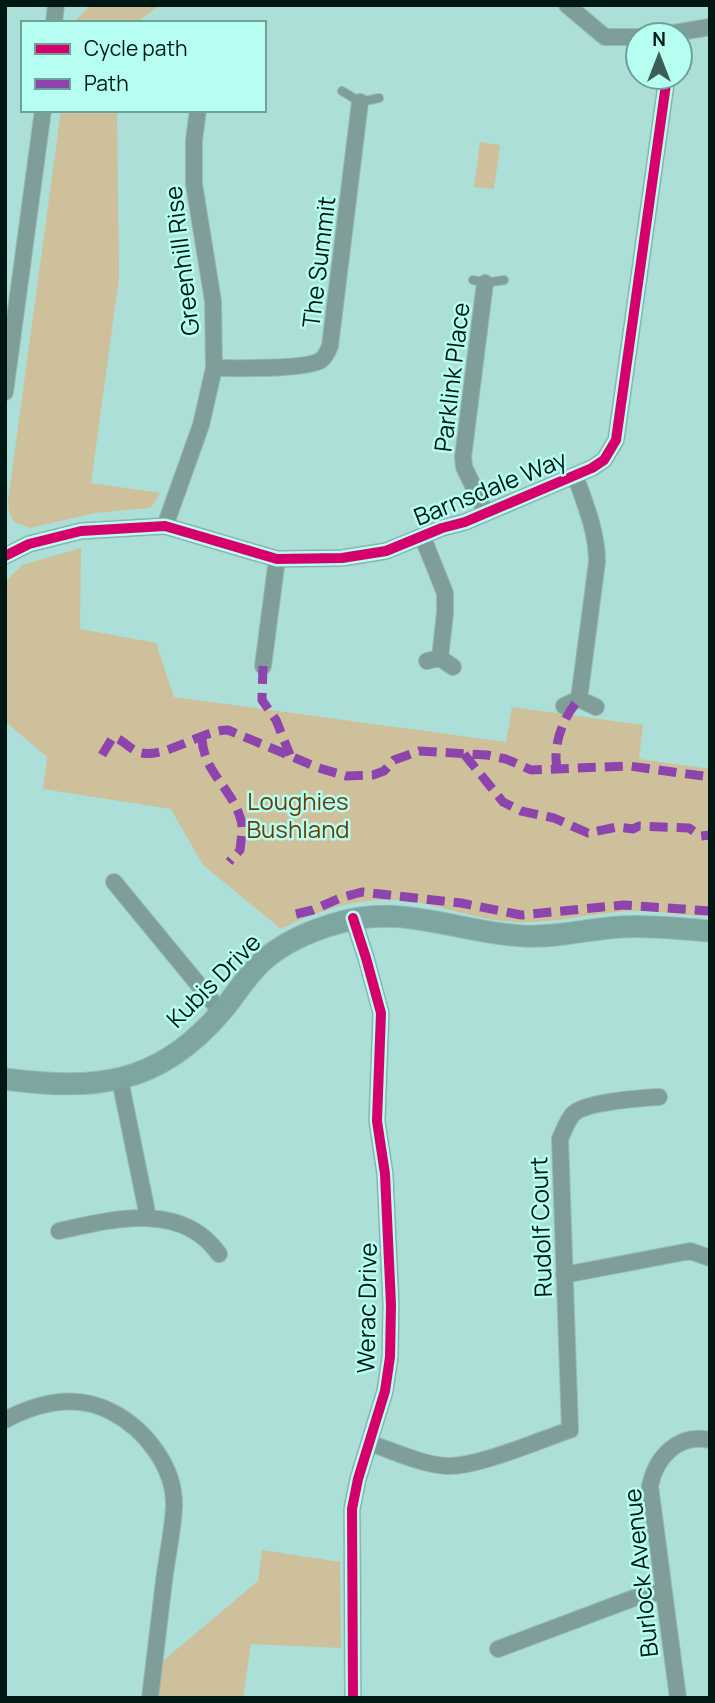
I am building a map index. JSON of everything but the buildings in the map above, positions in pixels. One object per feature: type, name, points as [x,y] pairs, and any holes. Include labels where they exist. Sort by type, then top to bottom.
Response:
[{"type":"street","points":[[567,5],[605,37],[624,37]]},
{"type":"street","name":"Barnsdale Way","points":[[6,552],[81,531],[165,526],[277,559],[342,558],[386,551],[442,528],[465,522],[604,460],[616,440],[665,91]]},
{"type":"street","name":"The Summit","points":[[214,368],[304,365],[320,361],[326,355],[330,346],[360,102]]},
{"type":"street","points":[[5,391],[43,112]]},
{"type":"street","name":"Greenhill Rise","points":[[165,526],[201,425],[214,368],[214,301],[194,184],[194,140],[198,112]]},
{"type":"street","name":"Parklink Place","points":[[479,281],[463,457],[464,467],[486,513]]},
{"type":"street","points":[[575,475],[595,531],[597,562],[572,702],[596,707]]},
{"type":"street","points":[[424,537],[445,593],[440,662]]},
{"type":"street","points":[[262,670],[277,559]]},
{"type":"street","points":[[114,882],[221,1012]]},
{"type":"street","name":"Kubis Drive","points":[[5,1079],[75,1086],[120,1080],[166,1061],[194,1041],[265,959],[307,933],[353,918],[386,915],[420,918],[491,934],[528,937],[623,927],[710,931]]},
{"type":"street","name":"Werac Drive","points":[[352,1698],[352,1509],[369,1443],[384,1400],[391,1305],[385,1174],[377,1121],[381,1013],[353,918]]},
{"type":"street","points":[[120,1080],[148,1217]]},
{"type":"street","name":"Rudolf Court","points":[[369,1443],[429,1463],[469,1465],[570,1430],[560,1139],[575,1112],[635,1098],[659,1097]]},
{"type":"street","points":[[59,1231],[109,1220],[148,1217],[186,1225],[209,1240],[219,1254]]},
{"type":"street","points":[[564,1275],[690,1251],[710,1258]]},
{"type":"street","points":[[5,1420],[27,1408],[46,1403],[86,1403],[125,1419],[154,1447],[164,1465],[174,1504],[150,1698]]},
{"type":"street","name":"Burlock Avenue","points":[[678,1698],[649,1495],[653,1472],[667,1451],[692,1439],[710,1440]]},
{"type":"street","points":[[498,1649],[634,1598],[663,1591]]},
{"type":"lane","points":[[342,91],[360,102],[379,99]]},
{"type":"lane","name":"Parklink Place","points":[[479,281],[504,280]]},
{"type":"green space","points":[[91,5],[161,5],[138,21],[75,21]]},
{"type":"green space","points":[[61,112],[117,112],[119,278],[91,483],[160,493],[149,508],[95,513],[30,528],[14,522],[8,501]]},
{"type":"green space","points":[[480,142],[500,145],[494,189],[474,187]]},
{"type":"green space","name":"Loughies Bushland","points":[[81,548],[80,629],[156,643],[174,697],[506,742],[512,707],[643,725],[639,759],[710,769],[710,916],[630,911],[513,922],[411,901],[391,900],[335,907],[281,929],[203,865],[171,809],[43,789],[47,757],[5,721],[5,582],[22,565]]},
{"type":"green space","points":[[262,1550],[340,1562],[341,1648],[251,1644],[243,1698],[175,1698],[156,1695],[158,1665],[258,1581]]},
{"type":"marked path","points":[[263,666],[262,700],[276,720],[290,755]]},
{"type":"marked path","points":[[558,771],[557,743],[568,715],[579,699]]},
{"type":"marked path","points":[[102,755],[113,737],[138,752],[152,753],[228,730],[319,768],[346,776],[373,775],[384,771],[394,760],[419,751],[487,755],[506,759],[531,770],[629,766],[710,777]]},
{"type":"marked path","points":[[202,738],[207,760],[236,807],[241,821],[240,850],[229,862]]},
{"type":"marked path","points":[[464,754],[503,802],[521,811],[554,818],[588,833],[617,827],[633,829],[639,826],[689,828],[701,836],[710,835]]},
{"type":"marked path","points":[[296,914],[362,892],[461,903],[521,915],[624,905],[710,911]]},
{"type":"cycle path","points":[[5,556],[29,544],[81,531],[165,526],[277,559],[342,558],[386,551],[442,528],[465,522],[592,468],[604,460],[616,440],[665,91]]},
{"type":"cycle path","points":[[353,918],[381,1013],[377,1121],[385,1174],[391,1305],[390,1357],[385,1391],[358,1479],[352,1509],[353,1698]]}]
